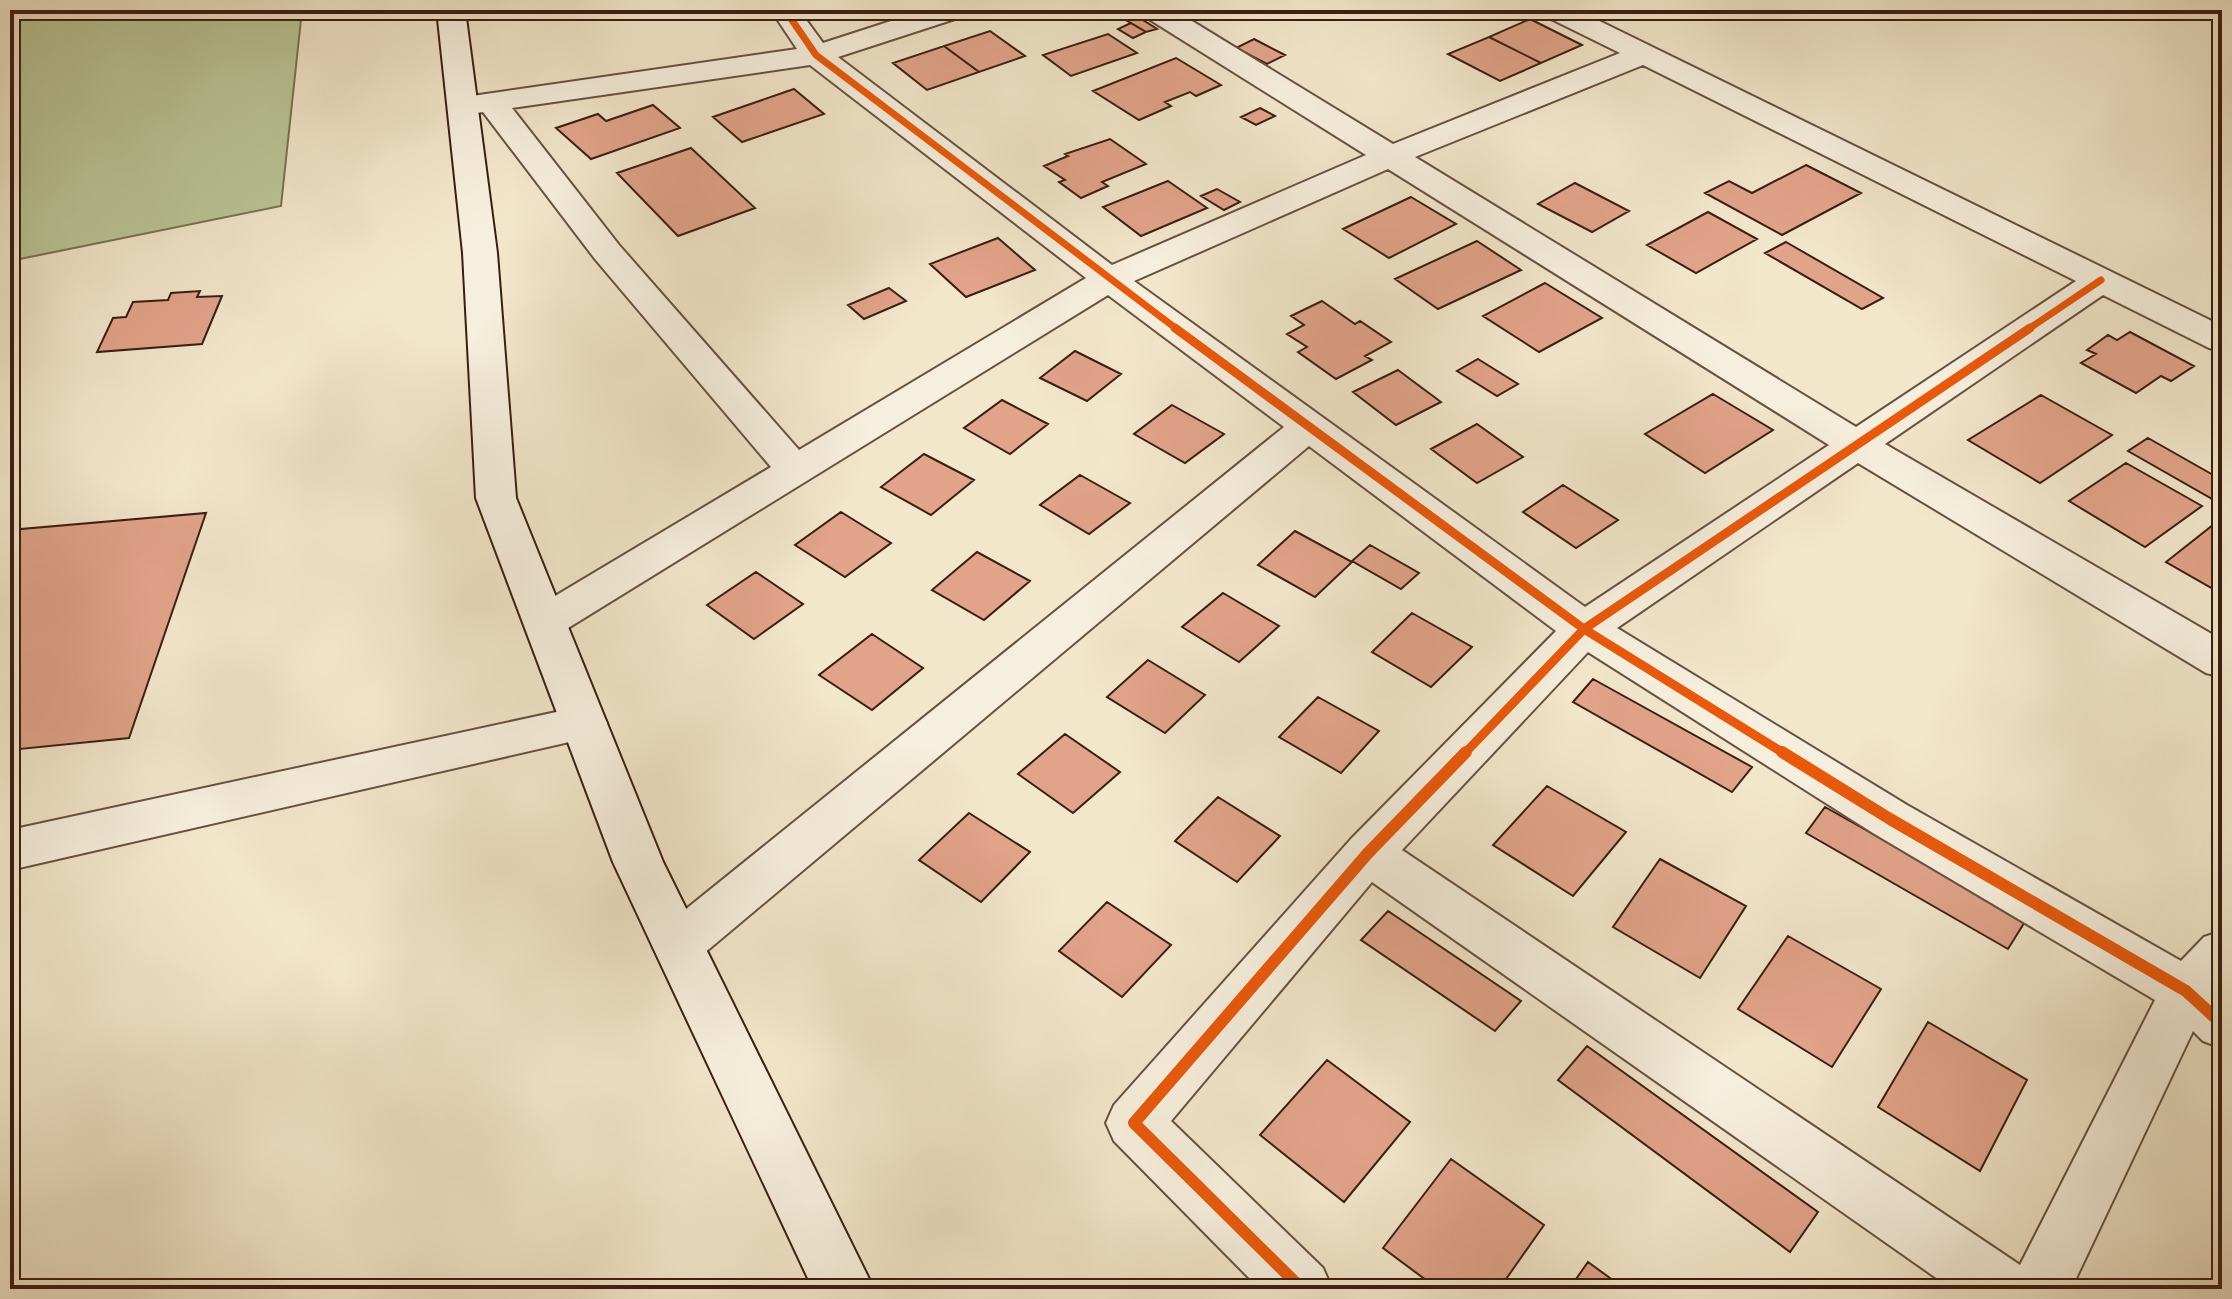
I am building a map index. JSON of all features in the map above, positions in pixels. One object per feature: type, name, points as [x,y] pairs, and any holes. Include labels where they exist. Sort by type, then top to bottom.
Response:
[{"type":"street","points":[[451,10],[479,104],[480,253],[496,498],[638,862],[844,1289]]},
{"type":"street","points":[[785,10],[816,55],[1109,279],[1584,629],[1890,819],[2210,989],[2040,1289]]},
{"type":"street","points":[[479,104],[816,55],[954,10]]},
{"type":"street","points":[[1154,10],[1856,444],[2222,661]]},
{"type":"street","points":[[1555,10],[2222,340]]},
{"type":"street","points":[[545,622],[1109,279],[1391,156],[1646,53]]},
{"type":"street","points":[[479,104],[500,115],[607,252],[795,470]]},
{"type":"street","points":[[1302,1289],[1134,1123],[1368,853],[1584,629],[2101,280]]},
{"type":"street","points":[[678,945],[1309,426]]},
{"type":"street","points":[[10,850],[584,723]]},
{"type":"street","points":[[1368,853],[2003,1289]]},
{"type":"green space","points":[[10,10],[302,10],[281,206],[20,259],[10,254]]},
{"type":"building","points":[[1135,15],[1157,29],[1146,32],[1124,19]]},
{"type":"building","points":[[1530,19],[1582,45],[1541,63],[1489,37]]},
{"type":"building","points":[[1131,23],[1146,32],[1133,38],[1118,29]]},
{"type":"building","points":[[990,31],[1025,56],[979,72],[944,46]]},
{"type":"building","points":[[1108,34],[1137,53],[1071,76],[1043,55]]},
{"type":"building","points":[[1489,37],[1541,63],[1500,81],[1448,54]]},
{"type":"building","points":[[1254,39],[1285,55],[1267,64],[1236,48]]},
{"type":"building","points":[[944,46],[979,72],[927,90],[893,63]]},
{"type":"building","points":[[1176,58],[1221,85],[1196,96],[1190,92],[1165,102],[1171,106],[1139,120],[1093,91]]},
{"type":"building","points":[[794,89],[824,114],[742,142],[713,117]]},
{"type":"building","points":[[653,105],[680,128],[591,159],[556,128],[598,114],[606,121]]},
{"type":"building","points":[[1260,108],[1275,116],[1256,125],[1241,117]]},
{"type":"building","points":[[1110,139],[1146,164],[1102,182],[1108,186],[1081,198],[1059,182],[1065,180],[1044,166],[1068,156],[1065,154]]},
{"type":"building","points":[[691,148],[755,208],[678,236],[617,173]]},
{"type":"building","points":[[1806,165],[1861,193],[1782,235],[1705,193],[1729,181],[1752,193]]},
{"type":"building","points":[[1168,181],[1207,208],[1141,236],[1103,207]]},
{"type":"building","points":[[1575,183],[1629,211],[1592,232],[1538,204]]},
{"type":"building","points":[[1217,189],[1240,202],[1224,210],[1201,196]]},
{"type":"building","points":[[1411,197],[1456,224],[1389,258],[1343,229]]},
{"type":"building","points":[[1708,212],[1757,239],[1696,273],[1647,245]]},
{"type":"building","points":[[998,238],[1035,270],[966,297],[930,264]]},
{"type":"building","points":[[1477,241],[1521,270],[1438,309],[1395,279]]},
{"type":"building","points":[[1786,242],[1883,298],[1862,309],[1765,253]]},
{"type":"building","points":[[1545,283],[1602,318],[1539,352],[1483,316]]},
{"type":"building","points":[[889,288],[906,301],[864,319],[848,305]]},
{"type":"building","points":[[200,291],[197,297],[222,296],[202,344],[97,352],[113,318],[126,317],[133,302],[168,300],[171,293]]},
{"type":"building","points":[[1322,301],[1355,324],[1360,321],[1391,342],[1365,356],[1372,360],[1336,379],[1298,352],[1307,347],[1287,334],[1304,325],[1291,316]]},
{"type":"building","points":[[2130,332],[2194,366],[2171,381],[2161,376],[2136,393],[2081,363],[2096,354],[2087,350],[2108,335],[2117,340]]},
{"type":"building","points":[[1075,351],[1121,374],[1087,401],[1040,378]]},
{"type":"building","points":[[1478,359],[1518,384],[1497,396],[1457,371]]},
{"type":"building","points":[[1398,370],[1441,402],[1396,425],[1353,392]]},
{"type":"building","points":[[1713,394],[1773,430],[1705,473],[1645,434]]},
{"type":"building","points":[[2041,395],[2112,435],[2040,483],[1968,440]]},
{"type":"building","points":[[1002,400],[1048,424],[1010,454],[964,428]]},
{"type":"building","points":[[1172,405],[1224,434],[1185,463],[1134,434]]},
{"type":"building","points":[[1477,424],[1523,457],[1477,483],[1431,449]]},
{"type":"building","points":[[2148,438],[2222,480],[2222,494],[2214,500],[2128,451]]},
{"type":"building","points":[[924,454],[974,480],[931,515],[881,487]]},
{"type":"building","points":[[2126,463],[2202,506],[2145,547],[2069,501]]},
{"type":"building","points":[[1080,475],[1130,503],[1089,534],[1040,505]]},
{"type":"building","points":[[1563,485],[1618,520],[1576,548],[1523,512]]},
{"type":"building","points":[[841,512],[891,543],[845,577],[795,545]]},
{"type":"building","points":[[206,513],[129,738],[10,750],[10,530]]},
{"type":"building","points":[[2218,521],[2222,523],[2222,594],[2166,562]]},
{"type":"building","points":[[1295,531],[1352,562],[1315,597],[1258,565]]},
{"type":"building","points":[[1370,545],[1419,573],[1401,589],[1352,561]]},
{"type":"building","points":[[977,552],[1030,581],[984,620],[932,590]]},
{"type":"building","points":[[756,572],[803,604],[754,639],[707,605]]},
{"type":"building","points":[[1223,593],[1279,626],[1239,662],[1182,627]]},
{"type":"building","points":[[1412,613],[1472,647],[1431,687],[1372,652]]},
{"type":"building","points":[[872,634],[923,668],[872,710],[819,675]]},
{"type":"building","points":[[1148,660],[1205,695],[1165,733],[1107,697]]},
{"type":"building","points":[[1593,679],[1752,767],[1732,792],[1573,702]]},
{"type":"building","points":[[1318,697],[1379,731],[1341,773],[1279,737]]},
{"type":"building","points":[[1065,734],[1120,772],[1073,813],[1018,774]]},
{"type":"building","points":[[1547,786],[1626,832],[1573,896],[1493,845]]},
{"type":"building","points":[[1218,797],[1280,836],[1237,882],[1175,841]]},
{"type":"building","points":[[1825,807],[2026,920],[2008,949],[1806,833]]},
{"type":"building","points":[[969,813],[1030,852],[981,902],[919,860]]},
{"type":"building","points":[[1660,859],[1746,906],[1700,978],[1613,927]]},
{"type":"building","points":[[1107,902],[1171,945],[1122,997],[1059,951]]},
{"type":"building","points":[[1388,911],[1521,1001],[1495,1031],[1361,940]]},
{"type":"building","points":[[1788,936],[1881,989],[1832,1067],[1738,1009]]},
{"type":"building","points":[[1928,1022],[2027,1080],[1980,1171],[1878,1107]]},
{"type":"building","points":[[1587,1046],[1818,1212],[1790,1252],[1558,1080]]},
{"type":"building","points":[[1327,1060],[1410,1122],[1344,1202],[1260,1135]]},
{"type":"building","points":[[1451,1159],[1544,1225],[1499,1289],[1438,1289],[1383,1248]]},
{"type":"building","points":[[1588,1262],[1625,1289],[1569,1289]]},
{"type":"cycle path","points":[[785,10],[816,55],[1109,279],[1584,629],[1890,819],[2186,991],[2222,1024]]},
{"type":"cycle path","points":[[1302,1289],[1134,1123],[1368,853],[1584,629],[2101,280]]}]
